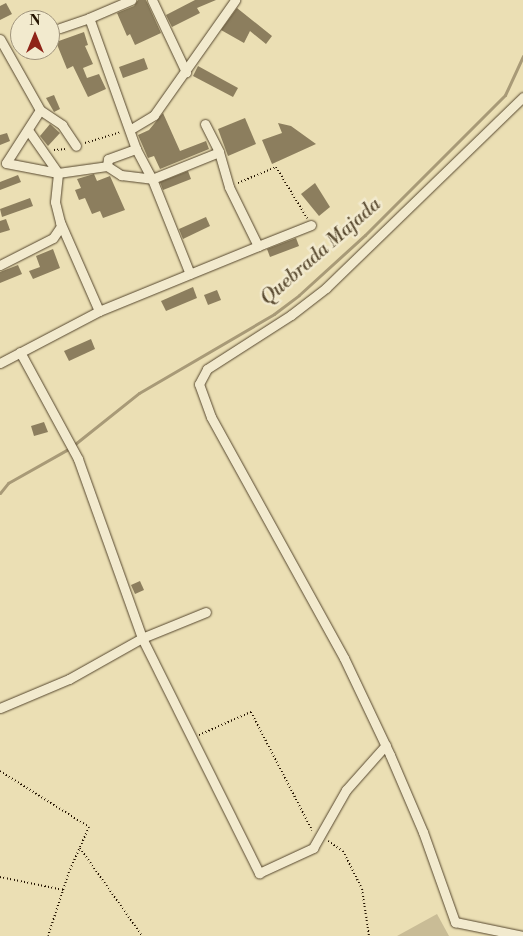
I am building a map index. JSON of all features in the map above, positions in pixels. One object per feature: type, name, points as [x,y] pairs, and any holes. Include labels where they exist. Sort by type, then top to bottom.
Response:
[{"type":"street","points":[[60,28],[131,0]]},
{"type":"street","points":[[152,0],[186,72]]},
{"type":"street","points":[[131,129],[154,115],[235,0]]},
{"type":"street","points":[[89,18],[131,129],[136,149],[152,180],[190,274]]},
{"type":"street","points":[[0,39],[40,110],[62,125],[76,146]]},
{"type":"street","points":[[523,97],[326,288],[291,315],[206,369],[199,384],[211,417],[344,658],[386,745],[423,832],[455,922],[523,936]]},
{"type":"street","points":[[40,110],[6,163],[58,172],[107,166],[121,175],[152,180],[219,152]]},
{"type":"street","points":[[205,124],[219,152],[229,187],[258,246]]},
{"type":"street","points":[[28,130],[45,151],[58,172],[55,202],[60,222],[71,253],[99,311]]},
{"type":"street","points":[[107,166],[108,159],[136,149]]},
{"type":"street","points":[[0,265],[53,238],[60,230],[60,222]]},
{"type":"street","points":[[0,363],[99,311],[311,225]]},
{"type":"street","points":[[20,352],[74,452],[142,638],[258,873],[313,848],[346,790],[386,745]]},
{"type":"street","points":[[0,708],[69,679],[142,638],[206,612]]},
{"type":"path","points":[[45,151],[76,146],[131,129]]},
{"type":"path","points":[[229,187],[276,167],[311,225]]},
{"type":"path","points":[[191,739],[251,712],[312,830],[343,850],[362,889],[369,936]]},
{"type":"path","points":[[0,771],[89,827],[48,936]]},
{"type":"path","points":[[80,848],[142,936]]},
{"type":"path","points":[[0,877],[64,890]]},
{"type":"shaded area","points":[[437,914],[449,936],[397,936]]},
{"type":"building","points":[[138,0],[146,0],[161,33],[135,45],[130,34],[127,36],[117,13],[134,6]]},
{"type":"building","points":[[195,0],[216,0],[197,8],[200,13],[172,27],[166,15]]},
{"type":"building","points":[[6,3],[10,15],[0,20],[0,6]]},
{"type":"building","points":[[237,8],[272,36],[266,44],[250,31],[244,43],[221,30]]},
{"type":"building","points":[[84,32],[88,45],[85,46],[93,64],[83,68],[87,78],[99,74],[106,89],[88,97],[73,66],[67,69],[60,52],[60,41]]},
{"type":"building","points":[[144,58],[148,69],[123,78],[119,67]]},
{"type":"building","points":[[198,66],[238,88],[233,97],[193,76]]},
{"type":"building","points":[[54,95],[60,109],[54,112],[46,98]]},
{"type":"building","points":[[163,113],[180,151],[206,141],[209,149],[160,169],[154,156],[148,158],[138,135],[149,130]]},
{"type":"building","points":[[245,118],[256,144],[228,156],[218,129]]},
{"type":"building","points":[[278,123],[291,126],[316,144],[272,164],[262,140],[282,133]]},
{"type":"building","points":[[50,124],[60,133],[48,146],[40,136]]},
{"type":"building","points":[[7,133],[10,141],[0,145],[0,135]]},
{"type":"building","points":[[188,171],[191,179],[163,190],[160,182]]},
{"type":"building","points":[[94,174],[97,181],[110,176],[125,210],[103,218],[100,211],[92,214],[85,198],[79,200],[75,190],[81,188],[77,179]]},
{"type":"building","points":[[18,175],[21,182],[0,190],[0,182]]},
{"type":"building","points":[[315,183],[330,207],[319,216],[301,194]]},
{"type":"building","points":[[30,198],[33,206],[2,217],[0,209]]},
{"type":"building","points":[[206,217],[210,226],[183,239],[179,229]]},
{"type":"building","points":[[6,219],[10,230],[0,233],[0,221]]},
{"type":"building","points":[[296,238],[299,246],[270,257],[267,249]]},
{"type":"building","points":[[53,249],[60,268],[33,279],[29,271],[40,267],[36,256]]},
{"type":"building","points":[[18,265],[22,274],[0,283],[0,272]]},
{"type":"building","points":[[193,287],[197,298],[166,311],[161,301]]},
{"type":"building","points":[[217,290],[221,300],[208,305],[204,295]]},
{"type":"building","points":[[91,339],[95,349],[69,361],[64,351]]},
{"type":"building","points":[[44,422],[48,432],[34,436],[31,426]]},
{"type":"building","points":[[140,581],[144,590],[135,594],[131,585]]},
{"type":"waterway","name":"Quebrada Majada","points":[[0,493],[8,483],[70,448],[139,393],[274,314],[299,295],[365,235],[505,95],[523,56]]}]
